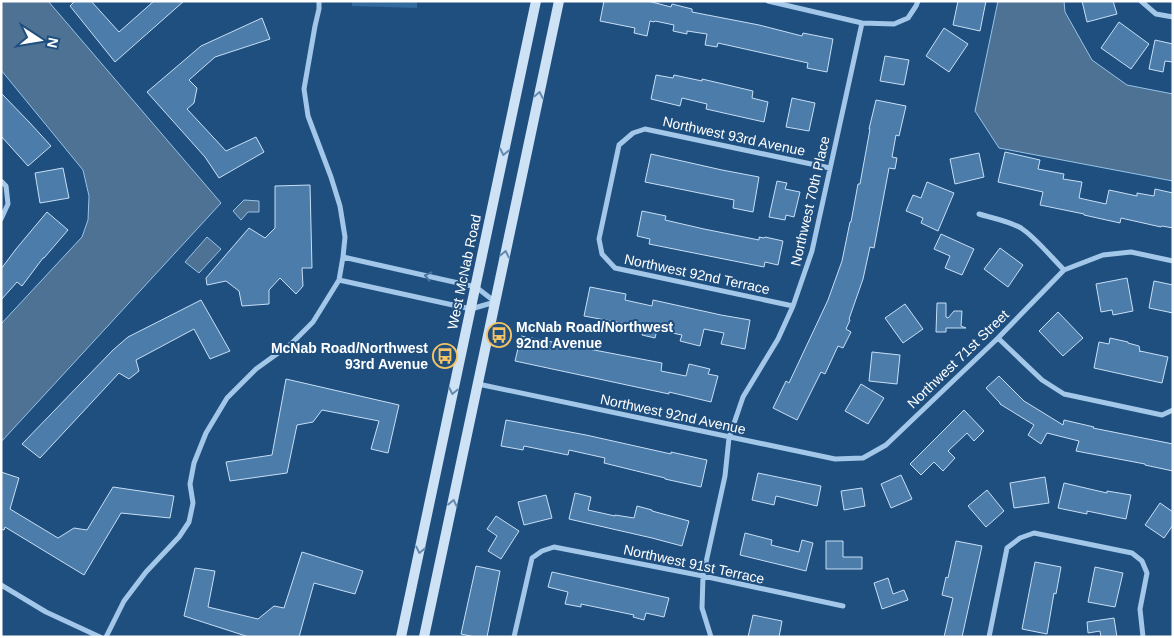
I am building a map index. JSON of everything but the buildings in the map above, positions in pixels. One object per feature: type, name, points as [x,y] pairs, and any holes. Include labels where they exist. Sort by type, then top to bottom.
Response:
[{"type":"main road","name":"West McNab Road","points":[[401,637],[536,1]]},
{"type":"main road","points":[[424,637],[558,1]]},
{"type":"street","points":[[106,637],[124,601],[146,572],[179,537],[189,522],[193,503],[190,484],[194,463],[206,433],[227,398],[256,369],[292,343],[313,322],[340,280],[345,237],[340,206],[308,116],[304,89],[319,1]]},
{"type":"street","points":[[768,1],[862,23],[894,24],[908,18],[918,1]]},
{"type":"street","points":[[1141,2],[1156,14],[1173,16]]},
{"type":"street","name":"Northwest 70th Place","points":[[711,637],[702,608],[703,576],[725,476],[729,438],[742,398],[778,340],[793,306],[812,252],[862,23]]},
{"type":"street","name":"Northwest 93rd Avenue","points":[[602,254],[599,239],[619,145],[633,133],[645,129],[830,168]]},
{"type":"street","points":[[1,181],[6,186],[8,204],[1,219]]},
{"type":"street","points":[[979,214],[1021,228],[1064,270],[1103,255],[1131,252],[1173,261]]},
{"type":"street","name":"Northwest 92nd Terrace","points":[[602,254],[615,268],[793,306]]},
{"type":"street","points":[[344,257],[476,287],[495,302]]},
{"type":"street","name":"Northwest 71st Street","points":[[863,458],[886,445],[998,338],[1064,270]]},
{"type":"street","points":[[340,280],[471,309],[495,302]]},
{"type":"street","points":[[998,338],[1042,380],[1064,394],[1162,415],[1173,410]]},
{"type":"street","name":"Northwest 92nd Avenue","points":[[478,384],[835,459],[863,458]]},
{"type":"street","points":[[989,637],[1007,548],[1020,538],[1034,533],[1132,553],[1142,561],[1147,574],[1140,609],[1143,637]]},
{"type":"street","name":"Northwest 91st Terrace","points":[[514,637],[532,558],[542,551],[554,547],[843,606]]},
{"type":"street","points":[[1,585],[46,612],[100,637]]},
{"type":"shaded area","points":[[1,1],[48,1],[221,203],[1,442],[1,324],[82,237],[88,220],[89,196],[83,170],[1,70]]},
{"type":"shaded area","points":[[352,1],[417,1],[417,8],[352,6]]},
{"type":"shaded area","points":[[998,1],[1064,1],[1065,12],[1092,60],[1127,85],[1173,94],[1173,181],[999,148],[975,111]]},
{"type":"shaded area","points":[[244,200],[259,201],[259,212],[248,212],[241,220],[233,211]]},
{"type":"shaded area","points":[[207,237],[221,249],[199,273],[185,262]]},
{"type":"place","name":"McNab Road/Northwest 92nd Avenue","points":[[499,335]]},
{"type":"place","name":"McNab Road/Northwest 93rd Avenue","points":[[445,356]]}]
